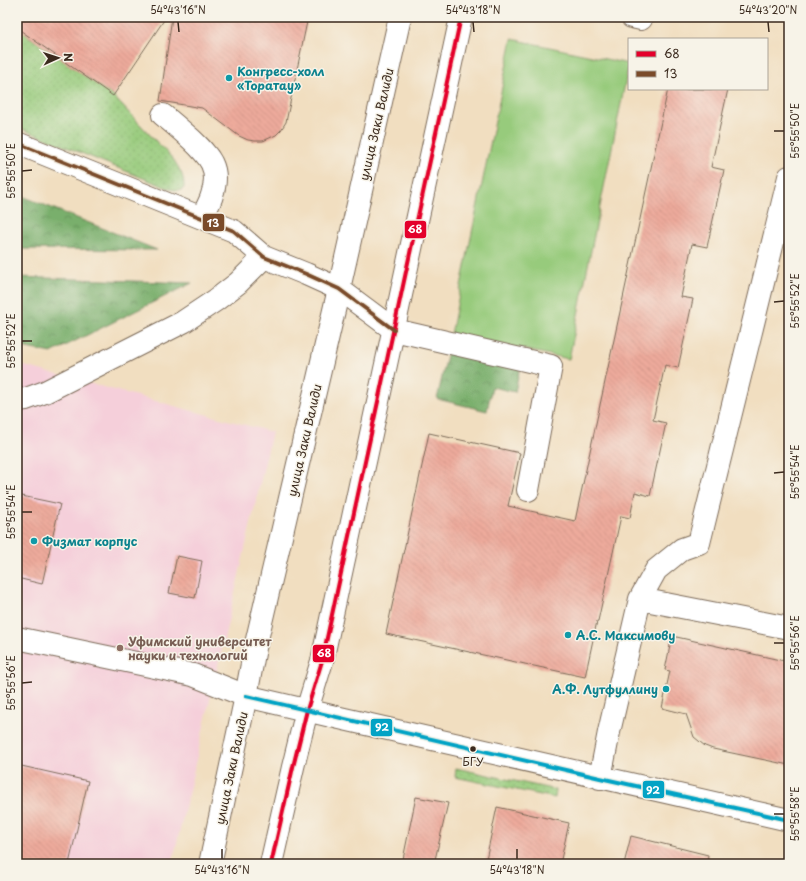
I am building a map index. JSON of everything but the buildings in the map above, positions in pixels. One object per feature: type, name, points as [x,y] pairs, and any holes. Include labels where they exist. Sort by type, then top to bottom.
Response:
[{"type":"main road","name":"улица Заки Валиди","points":[[210,864],[255,648],[339,289],[400,17]]},
{"type":"main road","points":[[271,864],[307,710],[322,661],[461,17]]},
{"type":"main road","points":[[632,17],[641,19],[641,17]]},
{"type":"main road","points":[[163,115],[204,151],[212,164],[215,176],[212,195],[202,218]]},
{"type":"main road","points":[[17,143],[234,231],[264,257],[339,289],[394,330],[551,366],[528,490]]},
{"type":"main road","points":[[600,778],[609,732],[640,599],[656,570],[682,549],[699,543],[788,190]]},
{"type":"main road","points":[[17,400],[26,400],[45,392],[183,322],[238,283],[264,257]]},
{"type":"main road","points":[[640,599],[789,628]]},
{"type":"main road","points":[[17,638],[193,675],[246,696],[789,820]]},
{"type":"shaded area","name":"Уфимский университет науки и технологий","points":[[17,364],[272,432],[172,864],[17,864]]},
{"type":"green space","points":[[17,28],[113,96],[173,159],[183,176],[184,188],[179,190],[170,189],[17,127]]},
{"type":"green space","points":[[512,39],[628,64],[569,359],[451,334]]},
{"type":"green space","points":[[17,194],[157,250],[17,249]]},
{"type":"green space","points":[[17,277],[192,283],[51,353],[17,346]]},
{"type":"green space","points":[[448,351],[520,367],[515,392],[492,387],[487,411],[437,399]]},
{"type":"green space","points":[[456,768],[556,790],[555,798],[455,777]]},
{"type":"transit line","name":"68","points":[[271,864],[307,710],[322,661],[461,17]]},
{"type":"transit line","name":"13","points":[[17,143],[234,231],[264,257],[339,289],[394,330]]},
{"type":"transit line","name":"92","points":[[246,696],[789,820]]},
{"type":"place","name":"Конгресс-холл «Торатау»","points":[[229,78]]},
{"type":"place","name":"Физмат корпус","points":[[34,541]]},
{"type":"place","name":"А.С. Максимову","points":[[568,635]]},
{"type":"place","name":"Уфимский университет науки и технологий","points":[[120,648]]},
{"type":"place","name":"А.Ф. Лутфуллину","points":[[666,689]]},
{"type":"place","name":"БГУ","points":[[473,749]]}]
